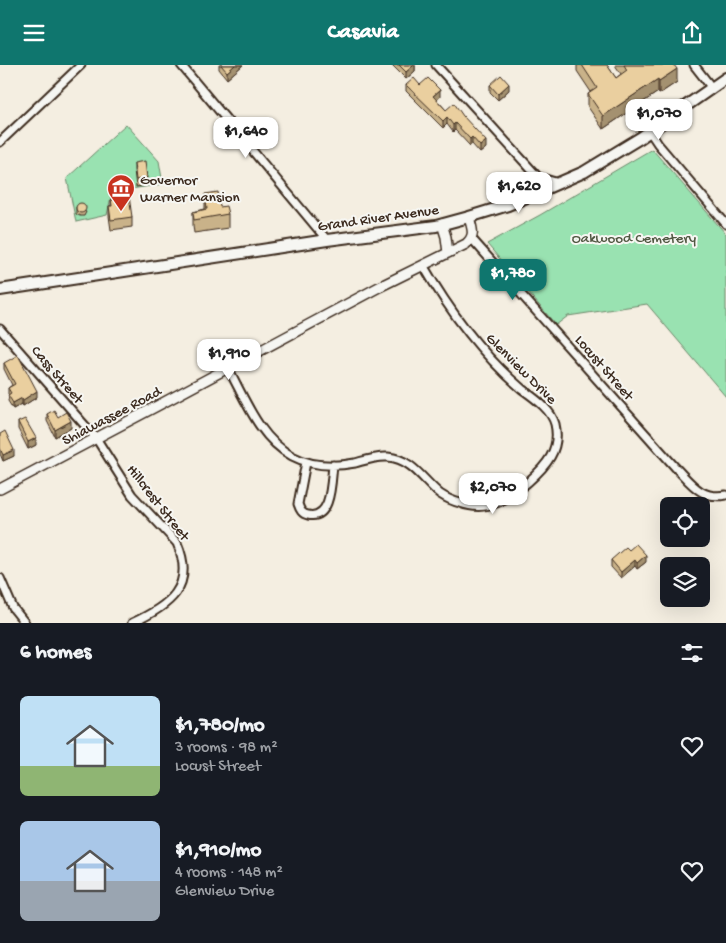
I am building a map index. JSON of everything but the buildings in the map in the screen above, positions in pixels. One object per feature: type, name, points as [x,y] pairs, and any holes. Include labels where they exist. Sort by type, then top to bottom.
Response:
[{"type":"main road","name":"Grand River Avenue","points":[[0,290],[442,224],[469,217],[508,205],[584,172],[650,132],[726,78]]},
{"type":"street","points":[[0,142],[81,65]]},
{"type":"street","points":[[181,65],[327,240]]},
{"type":"street","points":[[436,65],[538,177],[560,183]]},
{"type":"street","points":[[694,65],[712,88]]},
{"type":"street","points":[[650,132],[659,146],[726,224]]},
{"type":"street","points":[[469,217],[472,239]]},
{"type":"street","points":[[442,224],[448,253]]},
{"type":"street","name":"Shiawassee Road","points":[[0,489],[380,287],[466,244],[472,239]]},
{"type":"street","name":"Locust Street","points":[[472,239],[691,483],[705,495],[715,497],[726,495]]},
{"type":"street","name":"Glenview Drive","points":[[228,368],[266,434],[275,444],[306,462],[333,465],[388,457],[401,460],[412,466],[447,499],[463,505],[484,507],[509,498],[543,469],[553,455],[557,439],[554,422],[546,409],[518,385],[467,332],[445,304],[423,265]]},
{"type":"street","name":"Cass Street","points":[[2,333],[96,438]]},
{"type":"street","name":"Hillcrest Street","points":[[96,438],[132,495],[173,538],[181,551],[184,578],[176,593],[164,605],[132,623]]},
{"type":"street","points":[[306,462],[298,504],[300,510],[305,515],[312,516],[323,511],[327,504],[333,465]]},
{"type":"street","points":[[0,579],[13,608],[25,623]]},
{"type":"green space","points":[[126,124],[159,161],[163,184],[112,192],[107,215],[76,222],[67,178]]},
{"type":"green space","name":"Oakwood Cemetery","points":[[652,149],[726,234],[726,397],[647,304],[568,316],[556,325],[487,244]]},
{"type":"place","name":"Governor Warner Mansion","points":[[121,212]]}]
